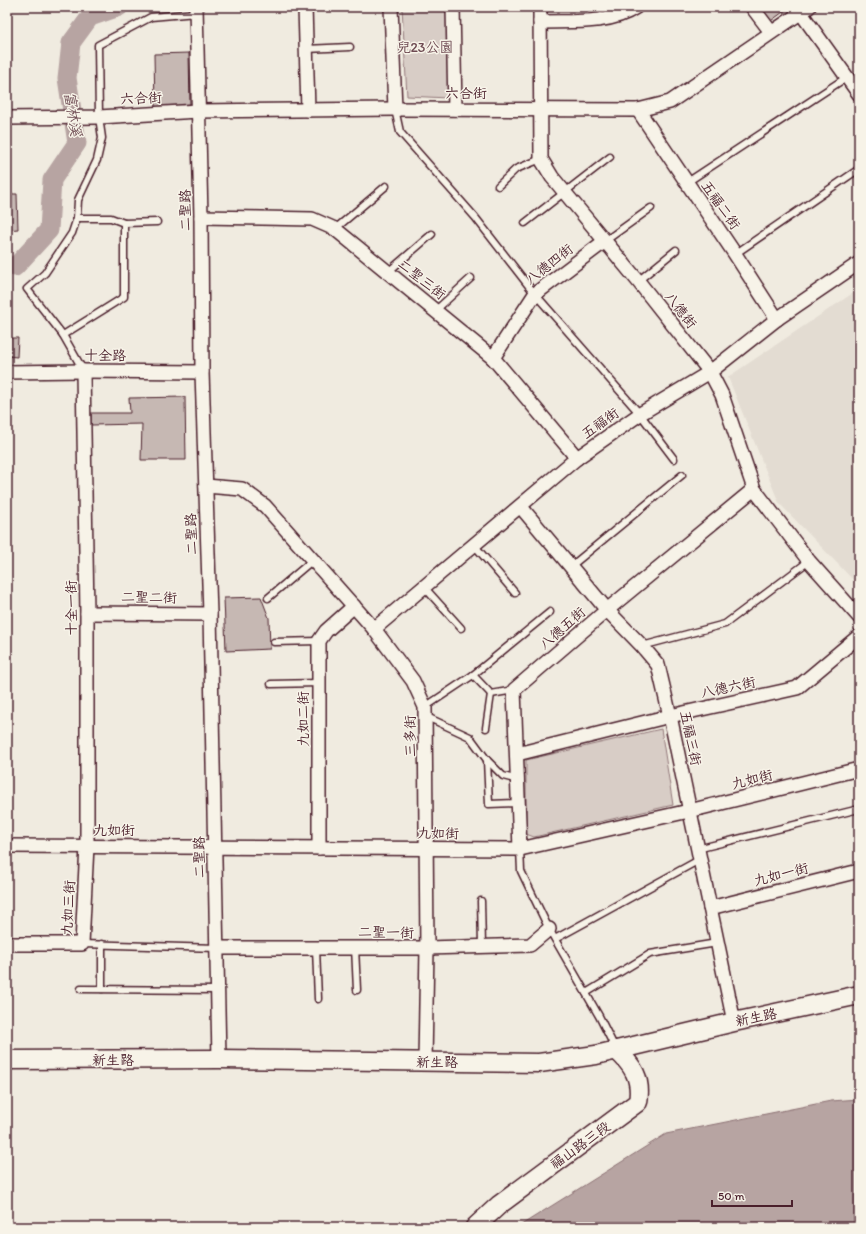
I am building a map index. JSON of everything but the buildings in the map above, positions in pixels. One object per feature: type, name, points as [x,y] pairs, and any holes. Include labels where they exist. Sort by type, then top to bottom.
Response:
[{"type":"street","points":[[305,7],[305,49],[308,110]]},
{"type":"street","points":[[391,7],[395,109]]},
{"type":"street","points":[[453,7],[455,109]]},
{"type":"street","points":[[540,7],[541,159]]},
{"type":"street","points":[[540,22],[602,20],[624,15],[636,7]]},
{"type":"street","points":[[752,7],[771,32]]},
{"type":"street","name":"二聖路","points":[[196,10],[201,217],[202,372],[210,614],[219,1059]]},
{"type":"street","points":[[805,10],[847,78],[859,94]]},
{"type":"street","name":"六合街","points":[[7,118],[96,117],[198,111],[395,109],[638,110],[670,102],[805,10]]},
{"type":"street","name":"五福二街","points":[[638,110],[777,319]]},
{"type":"street","name":"八德街","points":[[541,159],[552,177],[638,281],[710,372],[722,395],[754,489],[809,561],[859,617]]},
{"type":"street","name":"二聖三街","points":[[201,217],[312,219],[335,229],[493,358],[577,458]]},
{"type":"street","name":"八德四街","points":[[493,358],[534,294],[605,241]]},
{"type":"street","name":"五福街","points":[[374,629],[475,546],[577,458],[640,414],[710,372],[777,319],[858,266]]},
{"type":"street","name":"十全一街","points":[[83,371],[87,613],[87,846]]},
{"type":"street","name":"十全路","points":[[7,372],[202,372]]},
{"type":"street","name":"三多街","points":[[206,486],[242,489],[265,506],[314,559],[374,629],[413,681],[426,712],[427,948],[425,1062]]},
{"type":"street","name":"八德五街","points":[[514,690],[607,610],[754,489]]},
{"type":"street","name":"五福三街","points":[[521,507],[607,610],[658,665],[734,1022]]},
{"type":"street","points":[[319,640],[326,631],[354,606]]},
{"type":"street","name":"二聖二街","points":[[87,613],[210,614]]},
{"type":"street","name":"八德六街","points":[[516,754],[670,716],[797,688],[859,636]]},
{"type":"street","name":"九如二街","points":[[319,640],[319,848]]},
{"type":"street","points":[[514,690],[520,849]]},
{"type":"street","name":"九如街","points":[[7,846],[215,846],[520,849],[689,811],[859,769]]},
{"type":"street","name":"九如三街","points":[[7,944],[82,944],[87,846]]},
{"type":"street","name":"九如一街","points":[[710,908],[859,870]]},
{"type":"street","name":"二聖一街","points":[[217,948],[427,948],[530,945],[552,934]]},
{"type":"street","name":"新生路","points":[[7,1060],[219,1059],[539,1063],[563,1061],[616,1050],[734,1022],[859,995]]},
{"type":"street","name":"福山路三段","points":[[475,1227],[499,1205],[638,1102],[640,1089],[630,1062],[616,1050]]},
{"type":"lane","points":[[83,371],[63,335],[27,289],[44,273],[72,233],[77,218],[78,200],[97,160],[102,138],[96,117],[98,45],[151,17],[196,10]]},
{"type":"lane","points":[[305,49],[350,47]]},
{"type":"lane","points":[[686,183],[847,78]]},
{"type":"lane","points":[[395,109],[400,132],[474,217],[534,294],[640,414],[674,459]]},
{"type":"lane","points":[[525,223],[610,157]]},
{"type":"lane","points":[[498,186],[516,169],[541,159]]},
{"type":"lane","points":[[735,254],[859,169]]},
{"type":"lane","points":[[335,229],[386,186]]},
{"type":"lane","points":[[605,241],[652,208]]},
{"type":"lane","points":[[77,218],[111,218],[124,223],[156,222]]},
{"type":"lane","points":[[63,335],[124,297],[124,223]]},
{"type":"lane","points":[[388,272],[432,234]]},
{"type":"lane","points":[[638,281],[676,250]]},
{"type":"lane","points":[[436,310],[471,278]]},
{"type":"lane","points":[[570,566],[682,475]]},
{"type":"lane","points":[[475,546],[516,593]]},
{"type":"lane","points":[[268,598],[314,559]]},
{"type":"lane","points":[[642,646],[725,624],[809,561]]},
{"type":"lane","points":[[425,588],[461,628]]},
{"type":"lane","points":[[518,780],[503,776],[487,760],[470,737],[426,712],[550,612]]},
{"type":"lane","points":[[274,642],[319,640]]},
{"type":"lane","points":[[473,675],[491,694]]},
{"type":"lane","points":[[271,684],[319,683]]},
{"type":"lane","points":[[491,694],[514,690]]},
{"type":"lane","points":[[486,728],[491,694]]},
{"type":"lane","points":[[487,760],[489,804],[518,803]]},
{"type":"lane","points":[[552,934],[698,854],[859,809]]},
{"type":"lane","points":[[520,849],[521,871],[552,934],[586,993],[616,1050]]},
{"type":"lane","points":[[481,901],[482,946]]},
{"type":"lane","points":[[82,944],[217,948]]},
{"type":"lane","points":[[102,944],[102,989]]},
{"type":"lane","points":[[586,993],[650,954],[717,944]]},
{"type":"lane","points":[[355,947],[357,990]]},
{"type":"lane","points":[[316,948],[318,999]]},
{"type":"lane","points":[[81,989],[218,990]]},
{"type":"shaded area","points":[[859,289],[859,586],[779,503],[728,377]]},
{"type":"shaded area","points":[[859,1099],[859,1227],[518,1227],[666,1134],[831,1101]]},
{"type":"green space","name":"兒23公園","points":[[402,7],[446,7],[448,98],[407,96]]},
{"type":"green space","points":[[661,729],[673,805],[534,837],[526,834],[526,760]]},
{"type":"waterway","name":"富林溪","points":[[7,265],[15,267],[49,230],[52,180],[77,143],[67,78],[71,43],[90,17],[119,7]]}]
